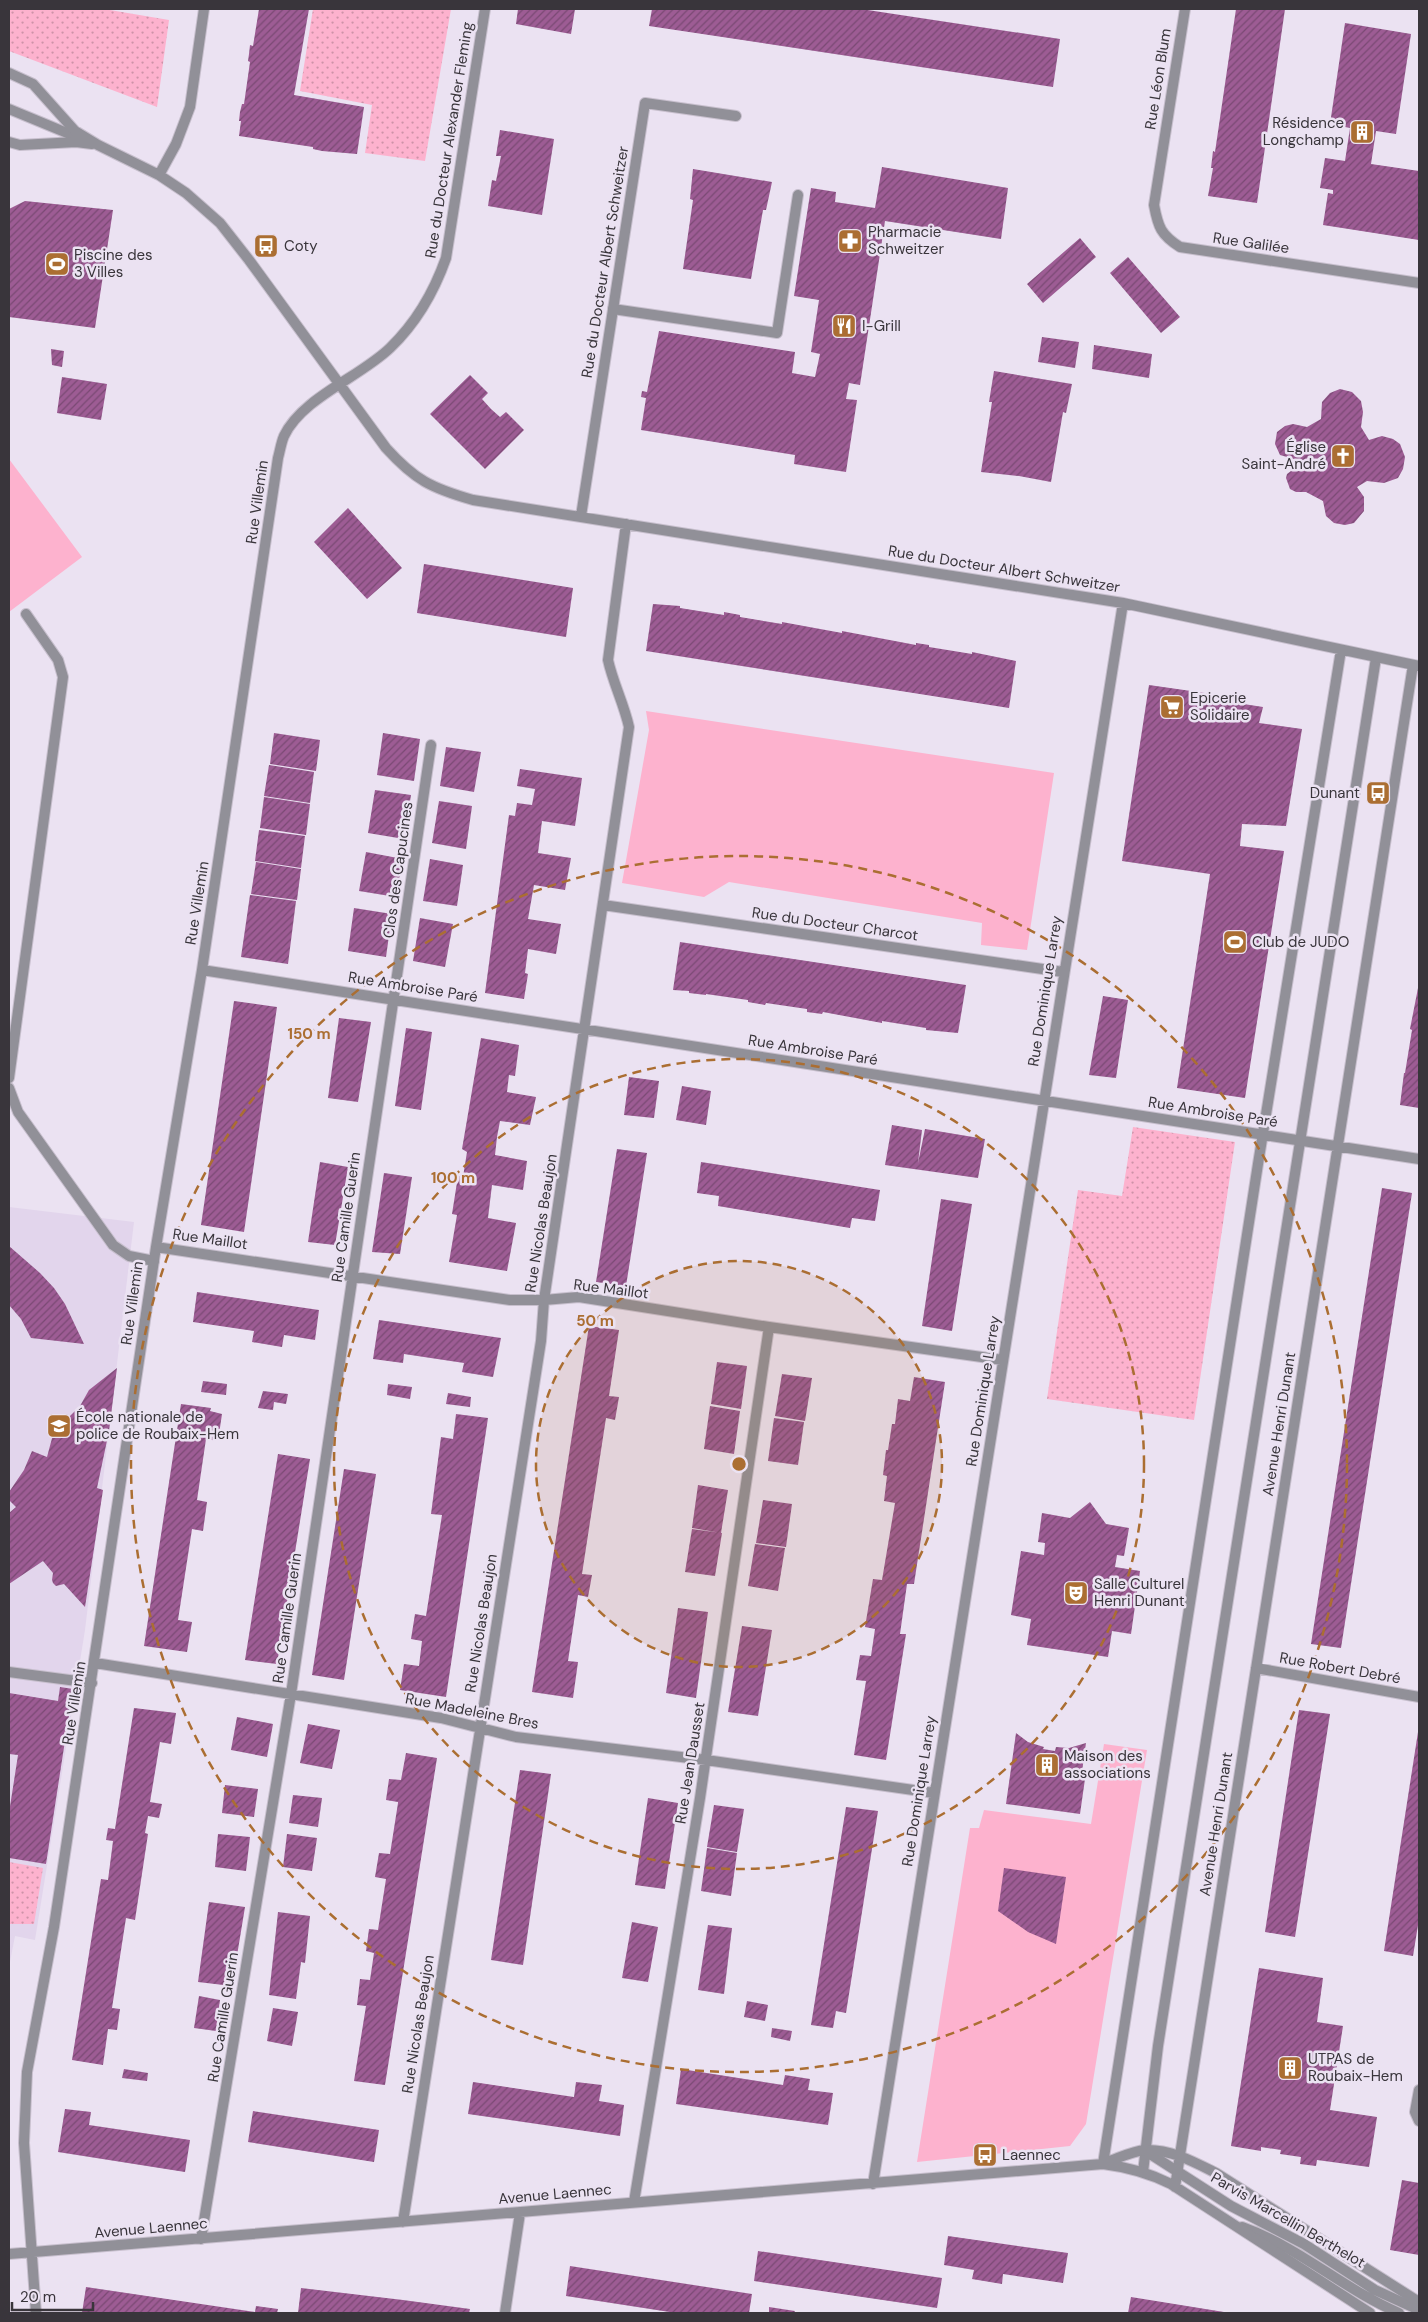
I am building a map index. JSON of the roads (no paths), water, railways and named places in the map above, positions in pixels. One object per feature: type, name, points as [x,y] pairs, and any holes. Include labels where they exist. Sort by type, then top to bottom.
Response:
[{"type":"street","points":[[160,175],[176,144],[190,107],[204,9]]},
{"type":"street","name":"Rue du Docteur Alexander Fleming","points":[[341,385],[388,350],[404,333],[438,280],[446,258],[485,9]]},
{"type":"street","name":"Rue Léon Blum","points":[[1161,154],[1185,9]]},
{"type":"street","points":[[9,73],[33,84],[45,96],[62,119],[75,131],[98,145]]},
{"type":"street","name":"Rue du Docteur Albert Schweitzer","points":[[581,516],[645,103],[736,116]]},
{"type":"street","points":[[9,109],[98,145]]},
{"type":"street","points":[[9,142],[20,145],[76,142],[98,145]]},
{"type":"street","name":"Rue du Docteur Albert Schweitzer","points":[[98,145],[160,175],[200,205],[230,235],[386,448],[406,470],[443,492],[473,500],[1122,603],[1416,666]]},
{"type":"street","name":"Rue Galilée","points":[[1161,154],[1154,205],[1157,224],[1166,238],[1180,247],[1419,283]]},
{"type":"street","points":[[613,309],[777,333],[798,195]]},
{"type":"street","name":"Rue Villemin","points":[[36,2313],[24,2143],[27,2072],[54,1927],[92,1683],[156,1247],[202,970],[280,447],[295,420],[318,400],[341,385]]},
{"type":"street","points":[[585,1029],[630,727],[608,660],[626,524]]},
{"type":"street","name":"Rue Dominique Larrey","points":[[873,2184],[1003,1360],[1042,1100],[1122,603]]},
{"type":"street","points":[[9,1078],[63,677],[53,652],[26,614]]},
{"type":"street","points":[[1103,2164],[1263,1135],[1341,650]]},
{"type":"street","name":"Avenue Henri Dunant","points":[[1142,2172],[1158,2046],[1376,658]]},
{"type":"street","name":"Avenue Henri Dunant","points":[[1175,2187],[1338,1146],[1416,666]]},
{"type":"street","name":"Clos des Capucines","points":[[394,999],[432,745]]},
{"type":"street","name":"Rue du Docteur Charcot","points":[[603,906],[1063,972]]},
{"type":"street","name":"Rue Ambroise Paré","points":[[202,970],[1419,1159]]},
{"type":"street","name":"Rue Camille Guerin","points":[[201,2239],[291,1694],[394,999]]},
{"type":"street","name":"Rue Nicolas Beaujon","points":[[403,2222],[479,1727],[541,1342],[544,1300],[585,1029]]},
{"type":"street","points":[[9,1088],[18,1112],[113,1245],[129,1256],[154,1261]]},
{"type":"street","name":"Rue Maillot","points":[[156,1247],[353,1274],[510,1300],[579,1297],[769,1327],[1003,1360]]},
{"type":"street","name":"Rue Jean Dausset","points":[[634,2202],[706,1760],[769,1327]]},
{"type":"street","name":"Rue Madeleine Bres","points":[[95,1663],[441,1718],[516,1737],[706,1760],[934,1793]]},
{"type":"street","name":"Rue Robert Debré","points":[[1256,1668],[1419,1698]]},
{"type":"street","points":[[9,1672],[92,1683]]},
{"type":"street","points":[[1419,2090],[1415,2112],[1419,2122]]},
{"type":"street","name":"Parvis Marcellin Berthelot","points":[[1144,2150],[1231,2206],[1304,2244],[1375,2290],[1419,2310]]},
{"type":"street","name":"Parvis Marcellin Berthelot","points":[[1103,2164],[1144,2150],[1180,2156],[1216,2173],[1419,2302]]},
{"type":"street","name":"Parvis Marcellin Berthelot","points":[[1103,2164],[1142,2172],[1175,2187],[1370,2313]]},
{"type":"street","name":"Avenue Laennec","points":[[9,2254],[1103,2164]]},
{"type":"street","points":[[505,2313],[520,2213]]},
{"type":"street","name":"Parvis Marcellin Berthelot","points":[[1227,2222],[1267,2236],[1289,2247],[1368,2299],[1399,2313]]},
{"type":"place","name":"Résidence Longchamp","points":[[1362,132]]},
{"type":"place","name":"Pharmacie Schweitzer","points":[[850,241]]},
{"type":"place","name":"Coty","points":[[266,246]]},
{"type":"place","name":"Piscine des 3 Villes","points":[[57,264]]},
{"type":"place","name":"I-Grill","points":[[844,326]]},
{"type":"place","name":"Église Saint-André","points":[[1343,456]]},
{"type":"place","name":"Epicerie Solidaire","points":[[1172,707]]},
{"type":"place","name":"Dunant","points":[[1378,793]]},
{"type":"place","name":"Club de JUDO","points":[[1235,942]]},
{"type":"place","name":"École nationale de police de Roubaix-Hem","points":[[59,1426]]},
{"type":"place","name":"Salle Culturel Henri Dunant","points":[[1076,1593]]},
{"type":"place","name":"Maison des associations","points":[[1047,1765]]},
{"type":"place","name":"UTPAS de Roubaix-Hem","points":[[1290,2068]]},
{"type":"place","name":"Laennec","points":[[985,2155]]}]
